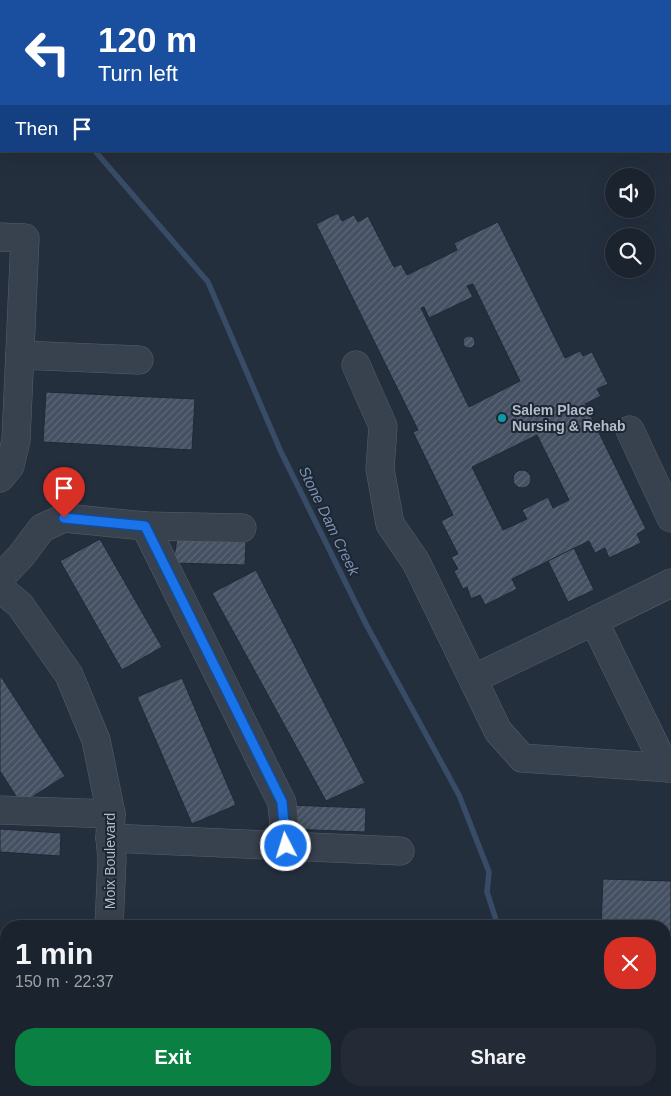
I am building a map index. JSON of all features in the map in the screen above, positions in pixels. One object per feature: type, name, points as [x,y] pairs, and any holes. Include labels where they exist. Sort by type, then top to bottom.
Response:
[{"type":"street","points":[[0,236],[25,238],[16,440],[10,466],[0,478]]},
{"type":"street","points":[[20,354],[139,360]]},
{"type":"street","points":[[356,365],[383,426],[380,470],[390,524],[416,562],[498,731],[522,758],[669,768]]},
{"type":"street","points":[[630,430],[671,518]]},
{"type":"street","points":[[0,578],[21,556],[42,528],[64,518],[145,526],[242,528]]},
{"type":"street","points":[[145,526],[282,802],[286,846]]},
{"type":"street","points":[[473,679],[671,583]]},
{"type":"street","name":"Moix Boulevard","points":[[0,588],[20,605],[69,675],[96,740],[111,826],[112,859],[109,920]]},
{"type":"street","points":[[594,621],[669,768]]},
{"type":"street","points":[[0,810],[111,826],[286,846],[400,851]]},
{"type":"street","points":[[201,1096],[217,1096]]},
{"type":"building","name":"Salem Place Nursing & Rehab","points":[[338,213],[342,221],[354,215],[358,222],[368,216],[394,267],[401,264],[407,275],[457,250],[454,243],[498,222],[565,358],[580,351],[583,356],[592,352],[608,384],[597,389],[601,396],[585,404],[646,529],[637,534],[641,543],[609,558],[605,548],[595,553],[589,541],[512,579],[517,589],[485,605],[480,595],[471,599],[467,587],[463,589],[454,571],[458,569],[451,557],[458,554],[441,521],[453,515],[413,432],[418,430],[316,224]],"holes":[[[473,284],[520,381],[469,407],[421,308],[424,307],[429,318],[473,297],[467,286]],[[537,435],[569,500],[553,508],[548,497],[522,510],[527,519],[503,530],[472,467]]]},
{"type":"building","points":[[467,336],[471,336],[475,342],[471,348],[467,348],[463,344],[463,340]]},
{"type":"building","points":[[46,392],[195,399],[192,450],[43,442]]},
{"type":"building","points":[[522,470],[528,473],[531,479],[528,485],[522,488],[516,485],[513,479],[516,473]]},
{"type":"building","points":[[100,539],[162,647],[122,670],[60,561]]},
{"type":"building","points":[[177,539],[246,542],[245,565],[173,563]]},
{"type":"building","points":[[574,548],[594,590],[568,602],[548,561]]},
{"type":"building","points":[[256,570],[365,783],[326,801],[212,593]]},
{"type":"building","points":[[0,675],[65,776],[21,804],[0,771]]},
{"type":"building","points":[[182,678],[236,805],[192,824],[137,697]]},
{"type":"building","points":[[289,805],[366,808],[365,832],[288,829]]},
{"type":"building","points":[[0,829],[61,833],[60,856],[0,852]]},
{"type":"building","points":[[603,879],[671,881],[671,920],[601,920]]},
{"type":"waterway","name":"Stone Dam Creek","points":[[96,152],[208,282],[281,452],[367,626],[459,795],[489,872],[487,892],[496,920]]},
{"type":"place","name":"Salem Place Nursing & Rehab","points":[[502,418]]},
{"type":"route","points":[[64,518],[145,526],[282,802],[286,846]]}]
